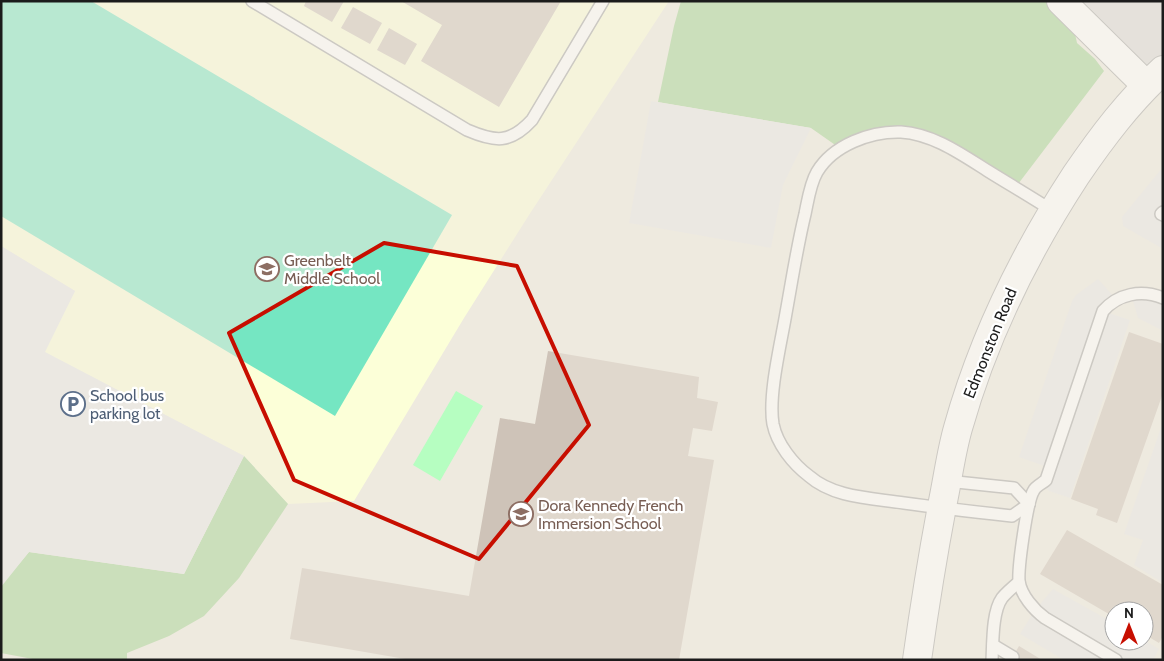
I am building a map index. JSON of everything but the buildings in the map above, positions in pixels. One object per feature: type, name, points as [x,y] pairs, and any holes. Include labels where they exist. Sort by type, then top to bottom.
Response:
[{"type":"street","points":[[1061,1],[1155,78]]},
{"type":"street","name":"Edmonston Road","points":[[917,660],[957,430],[990,337],[1012,287],[1053,211],[1103,135],[1155,78]]},
{"type":"lane","points":[[252,1],[467,130],[486,138],[498,140],[508,138],[525,128],[532,120],[603,1]]},
{"type":"lane","points":[[1029,504],[1012,516],[858,496],[831,490],[810,477],[791,459],[779,440],[774,426],[772,409],[776,370],[795,256],[810,190],[817,172],[829,158],[841,149],[854,141],[883,133],[902,132],[920,135],[944,145],[1053,211]]},
{"type":"lane","points":[[1116,660],[1045,618],[1035,610],[1019,582],[1023,540],[1029,504],[1035,488],[1046,480],[1103,311],[1110,303],[1131,294],[1144,294],[1163,298]]},
{"type":"lane","points":[[947,480],[1014,488],[1029,504]]},
{"type":"lane","points":[[992,660],[998,604],[1005,594],[1019,582]]},
{"type":"lane","points":[[993,645],[1013,657]]},
{"type":"highlighted area","points":[[384,243],[517,266],[589,425],[479,559],[294,480],[229,333]]},
{"type":"shaded area","name":"Greenbelt Middle School","points":[[1,1],[669,1],[464,318],[354,501],[288,504],[244,456],[44,352],[75,291],[1,246]]},
{"type":"shaded area","points":[[1061,1],[1163,1],[1163,70],[1146,85]]},
{"type":"shaded area","points":[[651,101],[811,128],[783,185],[771,248],[629,223]]},
{"type":"shaded area","points":[[1163,167],[1163,249],[1123,226],[1122,217]]},
{"type":"shaded area","name":"School bus parking lot","points":[[1,246],[75,291],[45,352],[244,456],[184,574],[29,552],[1,587]]},
{"type":"shaded area","points":[[1098,279],[1116,299],[1103,311],[1130,320],[1070,498],[1049,491],[1042,484],[1050,468],[1019,457],[1072,301],[1076,295]]},
{"type":"shaded area","points":[[1131,294],[1163,298],[1163,331],[1138,318]]},
{"type":"shaded area","points":[[1163,422],[1163,583],[1134,565],[1143,540],[1124,534]]},
{"type":"shaded area","points":[[1053,589],[1104,617],[1104,651],[1154,651],[1154,646],[1159,649],[1153,660],[1064,660],[1020,634],[1035,610]]},
{"type":"green space","points":[[1,1],[91,1],[452,215],[335,416],[1,216]]},
{"type":"green space","points":[[681,1],[1061,1],[1070,11],[1077,43],[1095,59],[1104,71],[1015,188],[952,149],[902,132],[841,149],[811,128],[658,102]]},
{"type":"green space","points":[[456,391],[483,406],[440,481],[413,465]]},
{"type":"green space","points":[[244,456],[288,504],[239,578],[204,616],[169,636],[127,653],[127,660],[38,660],[1,653],[1,585],[29,552],[184,574]]},
{"type":"place","name":"Greenbelt Middle School","points":[[267,269]]},
{"type":"place","name":"School bus parking lot","points":[[73,404]]},
{"type":"place","name":"Dora Kennedy French Immersion School","points":[[521,514]]}]
